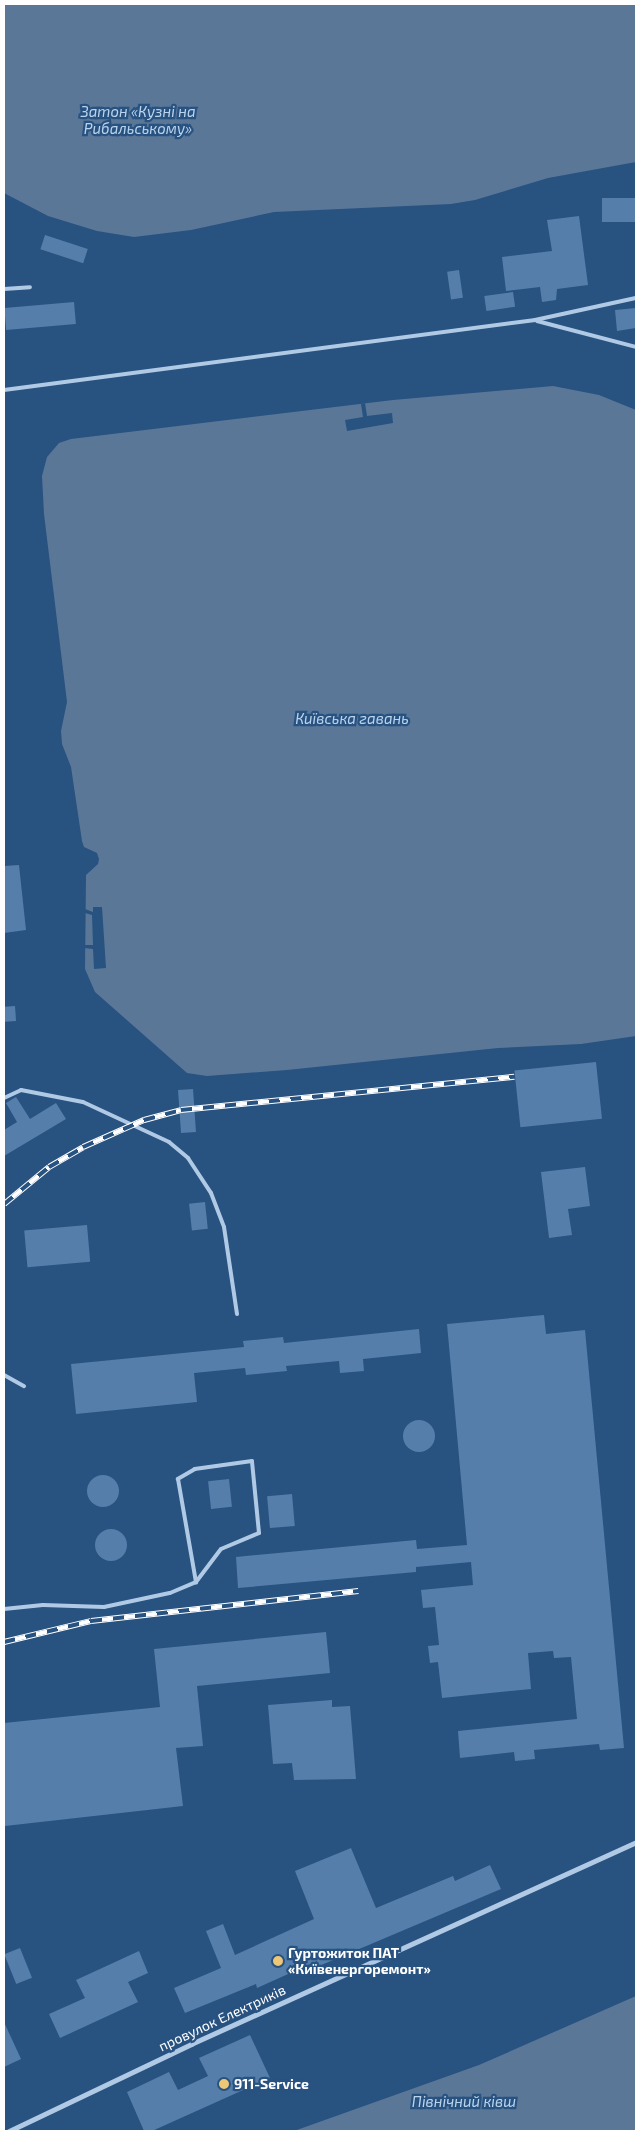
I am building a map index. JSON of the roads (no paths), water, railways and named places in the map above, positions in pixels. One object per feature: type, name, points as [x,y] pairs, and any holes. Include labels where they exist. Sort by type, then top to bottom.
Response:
[{"type":"street","name":"провулок Електриків","points":[[9,2131],[191,2044],[636,1842]]},
{"type":"lane","points":[[4,289],[30,287]]},
{"type":"lane","points":[[4,390],[535,320],[636,298]]},
{"type":"lane","points":[[535,320],[636,347]]},
{"type":"lane","points":[[4,1098],[21,1090],[83,1102],[170,1142],[188,1158],[211,1193],[224,1227],[237,1314]]},
{"type":"lane","points":[[4,1375],[24,1386]]},
{"type":"lane","points":[[4,1609],[43,1605],[104,1607],[170,1593],[196,1582],[221,1549],[259,1533],[252,1462],[195,1469],[178,1479],[196,1582]]},
{"type":"water","name":"Затон «Кузні на Рибальському»","points":[[4,4],[636,4],[636,162],[548,178],[475,200],[451,204],[274,212],[191,230],[134,237],[97,231],[48,216],[4,193]]},
{"type":"water","name":"Київська гавань","points":[[553,386],[599,395],[636,410],[636,1036],[581,1044],[498,1048],[287,1070],[207,1076],[187,1073],[95,992],[85,969],[86,875],[98,864],[99,859],[97,853],[84,847],[82,841],[71,767],[62,744],[61,731],[67,702],[44,514],[42,476],[47,457],[59,443],[71,439],[393,400]]},
{"type":"water","name":"Північний ківш","points":[[636,1996],[636,2131],[294,2131],[479,2065]]},
{"type":"railway","points":[[4,1204],[49,1167],[83,1147],[144,1120],[181,1110],[514,1077]]},
{"type":"railway","points":[[4,1642],[91,1621],[358,1591]]},
{"type":"place","name":"Гуртожиток ПАТ «Київенергоремонт»","points":[[278,1961]]},
{"type":"place","name":"911-Service","points":[[224,2084]]}]
